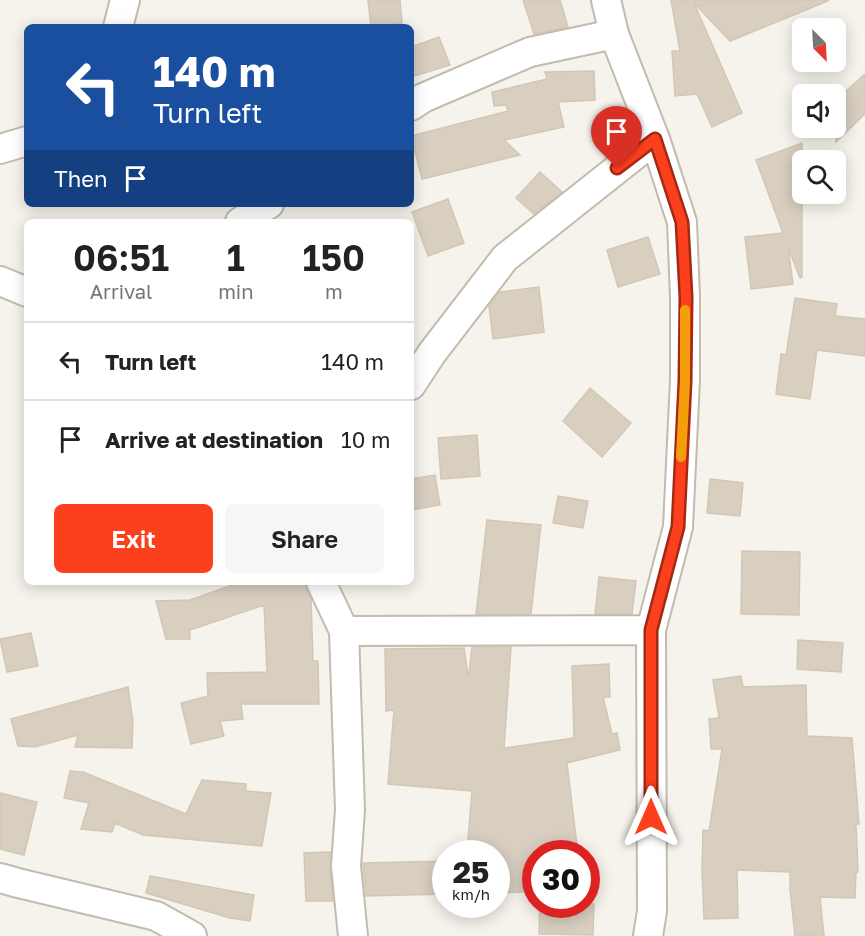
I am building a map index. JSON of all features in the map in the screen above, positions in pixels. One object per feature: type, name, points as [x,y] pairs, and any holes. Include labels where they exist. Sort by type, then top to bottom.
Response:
[{"type":"street","points":[[119,24],[124,0]]},
{"type":"street","points":[[606,0],[614,34],[655,139],[682,222],[686,297],[685,381],[678,527],[651,630],[652,911],[648,936]]},
{"type":"street","points":[[414,104],[530,52],[614,34]]},
{"type":"street","points":[[414,380],[432,353],[505,258],[655,139]]},
{"type":"street","points":[[0,149],[24,142]]},
{"type":"street","points":[[245,219],[264,207]]},
{"type":"street","points":[[0,281],[24,291]]},
{"type":"street","points":[[322,585],[344,631],[350,810],[346,866],[353,936]]},
{"type":"street","points":[[344,631],[651,630]]},
{"type":"street","points":[[0,878],[156,916],[192,936]]},
{"type":"building","points":[[368,0],[400,0],[402,23],[371,24]]},
{"type":"building","points":[[523,0],[560,0],[568,27],[534,34]]},
{"type":"building","points":[[671,0],[828,1],[730,41],[694,3],[742,113],[712,127],[697,94],[675,96],[672,51],[680,51]]},
{"type":"building","points":[[439,37],[450,65],[414,76],[414,46]]},
{"type":"building","points":[[594,71],[595,100],[558,102],[564,127],[504,140],[520,155],[422,179],[414,148],[414,135],[508,111],[506,105],[494,106],[492,92],[547,79],[545,72]]},
{"type":"building","points":[[865,74],[865,114],[846,132],[846,91]]},
{"type":"building","points":[[802,143],[802,150],[792,150],[792,204],[802,204],[802,277],[800,278],[788,247],[793,284],[751,289],[745,237],[783,233],[756,160]]},
{"type":"building","points":[[540,172],[562,192],[534,214],[516,198]]},
{"type":"building","points":[[448,199],[464,243],[428,256],[412,212]]},
{"type":"building","points":[[648,237],[660,274],[618,287],[607,250]]},
{"type":"building","points":[[539,287],[544,332],[493,339],[489,306],[500,292]]},
{"type":"building","points":[[795,298],[837,304],[835,316],[865,319],[865,356],[817,350],[810,399],[776,394],[781,354],[786,355]]},
{"type":"building","points":[[590,388],[631,423],[602,457],[563,421]]},
{"type":"building","points":[[477,435],[480,476],[441,479],[438,438]]},
{"type":"building","points":[[435,475],[440,505],[414,509],[414,478]]},
{"type":"building","points":[[710,479],[743,483],[740,516],[707,513]]},
{"type":"building","points":[[558,496],[588,501],[583,528],[553,523]]},
{"type":"building","points":[[487,520],[541,525],[531,614],[476,614]]},
{"type":"building","points":[[742,551],[800,552],[799,615],[741,614]]},
{"type":"building","points":[[599,577],[636,581],[632,614],[595,614]]},
{"type":"building","points":[[232,585],[305,585],[311,599],[313,661],[318,661],[319,704],[241,704],[243,719],[220,721],[224,736],[191,744],[181,703],[208,696],[207,673],[267,672],[264,605],[190,630],[190,639],[166,639],[156,601],[190,600]]},
{"type":"building","points":[[31,633],[38,666],[7,672],[0,639]]},
{"type":"building","points":[[798,640],[843,643],[841,672],[797,669]]},
{"type":"building","points":[[472,647],[511,647],[504,748],[574,738],[572,666],[609,664],[610,697],[603,697],[612,734],[617,733],[620,750],[567,763],[576,840],[522,840],[522,892],[510,892],[510,840],[468,840],[472,791],[388,784],[394,710],[386,711],[385,649],[464,648],[469,674]]},
{"type":"building","points":[[741,676],[743,687],[806,685],[807,736],[852,738],[859,824],[856,824],[858,872],[856,872],[855,898],[820,897],[824,936],[795,936],[790,872],[737,870],[738,918],[704,919],[703,830],[709,831],[722,749],[711,749],[709,719],[719,718],[713,680]]},
{"type":"building","points":[[128,687],[133,721],[132,748],[75,747],[78,735],[35,747],[18,746],[11,719]]},
{"type":"building","points":[[70,771],[83,772],[186,814],[202,780],[246,784],[246,791],[271,793],[262,846],[143,835],[115,823],[112,832],[81,829],[89,803],[64,798]]},
{"type":"building","points":[[0,793],[37,802],[24,855],[0,849]]},
{"type":"building","points":[[330,852],[333,901],[306,901],[304,853]]},
{"type":"building","points":[[432,861],[432,894],[366,896],[363,863]]},
{"type":"building","points":[[150,876],[254,895],[250,921],[230,918],[146,893]]},
{"type":"building","points":[[540,918],[594,918],[593,935],[539,934]]},
{"type":"slow traffic","points":[[681,457],[685,381],[685,310]]},
{"type":"route","points":[[617,168],[655,139],[682,222],[686,297],[685,381],[678,527],[651,630],[651,817]]}]
